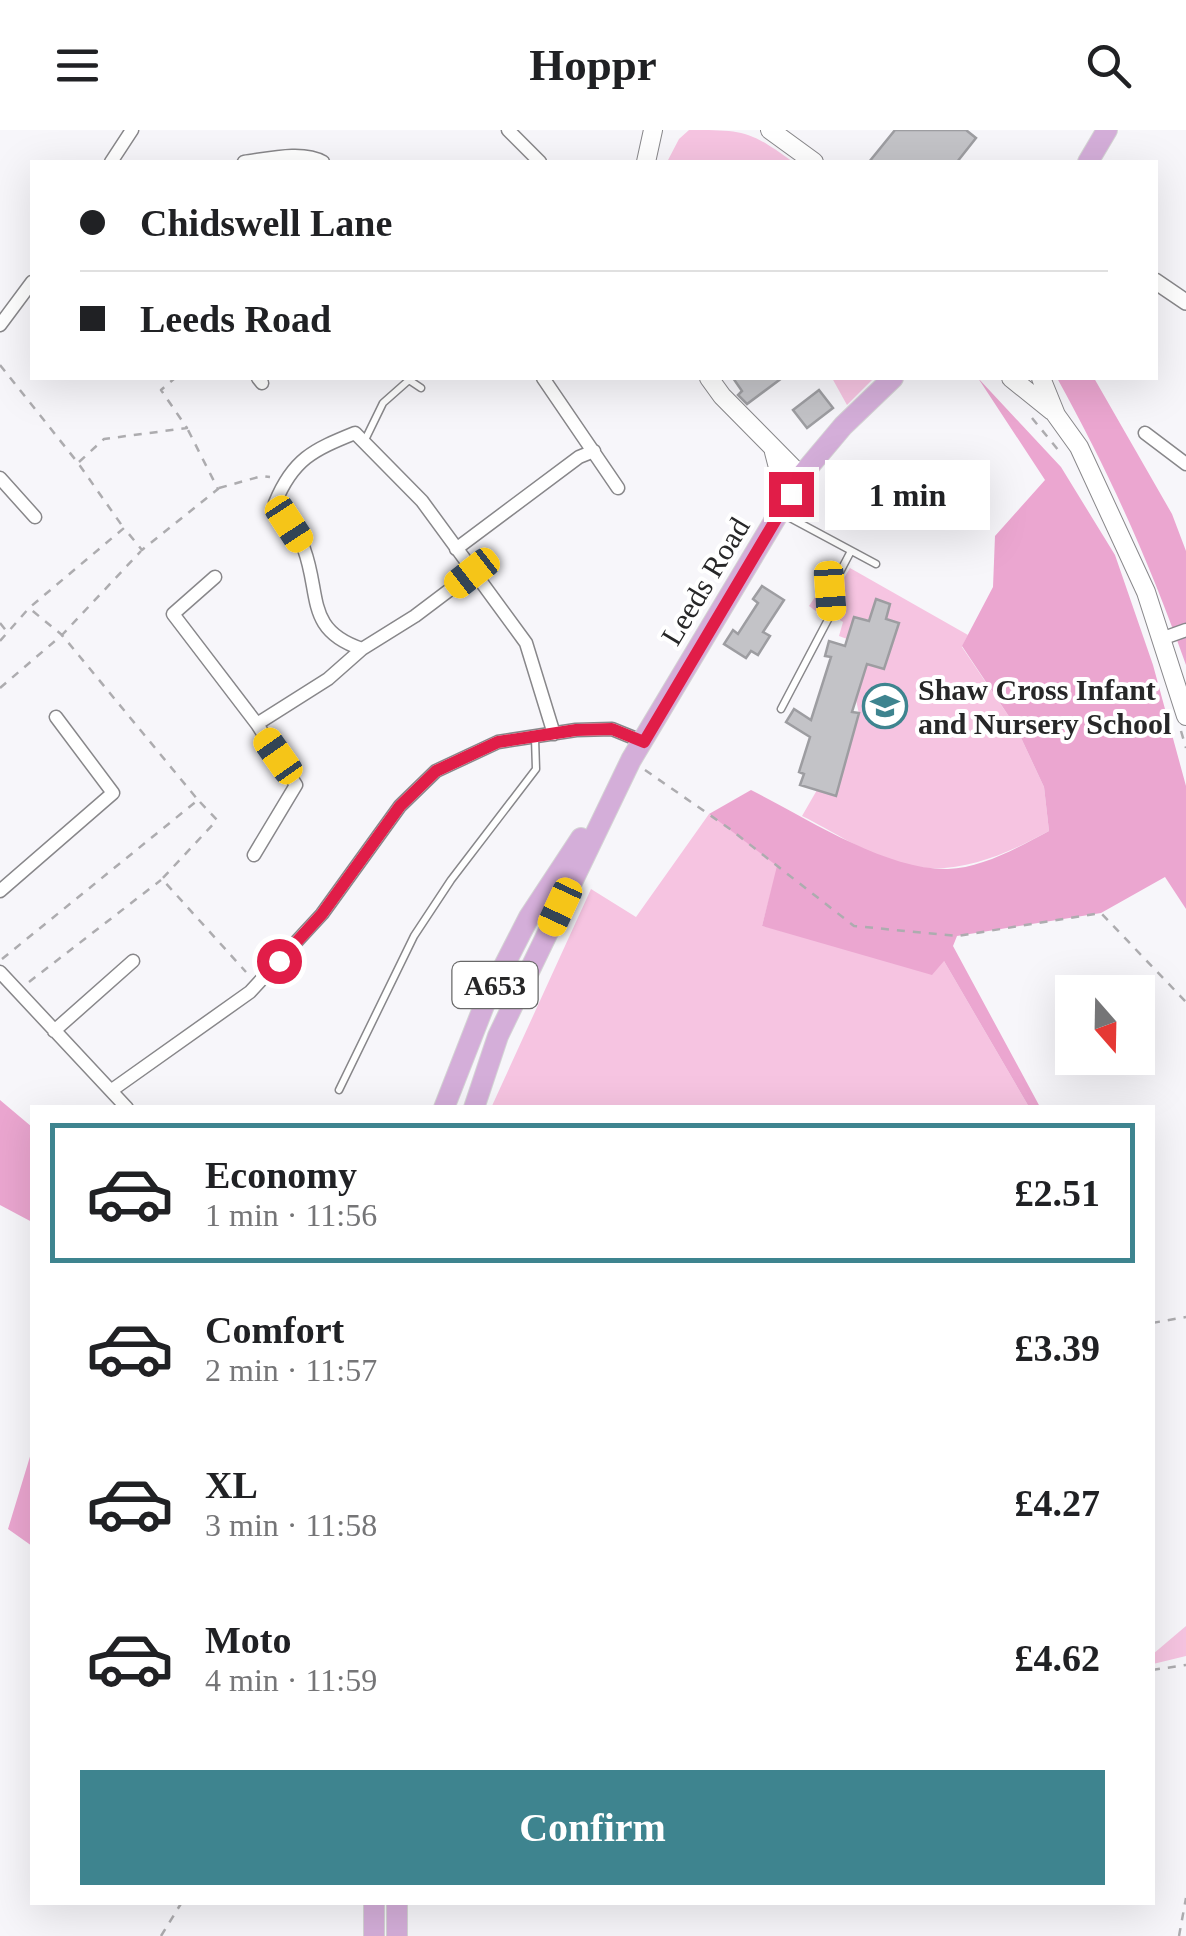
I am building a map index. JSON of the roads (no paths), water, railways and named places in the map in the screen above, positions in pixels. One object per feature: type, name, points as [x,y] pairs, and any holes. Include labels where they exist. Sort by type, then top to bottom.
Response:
[{"type":"main road","points":[[770,130],[811,160]]},
{"type":"main road","points":[[1089,160],[1107,130]]},
{"type":"main road","points":[[647,160],[656,134]]},
{"type":"main road","points":[[711,380],[722,396],[802,476]]},
{"type":"main road","name":"Leeds Road","points":[[445,1105],[485,1003],[529,917],[644,742],[802,476],[842,426],[891,380]]},
{"type":"main road","points":[[1013,380],[1056,415],[1080,447],[1146,592],[1186,716]]},
{"type":"main road","points":[[1043,380],[1056,415]]},
{"type":"main road","points":[[772,447],[782,483],[780,512]]},
{"type":"main road","name":"Leeds Road","points":[[475,1105],[498,1036],[626,769]]},
{"type":"main road","points":[[374,1905],[374,1936]]},
{"type":"main road","points":[[397,1905],[397,1936]]},
{"type":"street","points":[[113,160],[132,130]]},
{"type":"street","points":[[508,130],[538,160]]},
{"type":"street","points":[[276,160],[320,160]]},
{"type":"street","points":[[1158,283],[1184,297]]},
{"type":"street","points":[[0,325],[30,285]]},
{"type":"street","points":[[544,380],[618,488]]},
{"type":"street","points":[[362,649],[341,642],[314,608],[312,578],[303,545],[275,503],[285,478],[310,451],[355,433],[422,500],[526,643],[554,734]]},
{"type":"street","points":[[1145,434],[1186,464]]},
{"type":"street","points":[[456,550],[580,457],[594,452]]},
{"type":"street","points":[[0,478],[35,517]]},
{"type":"street","points":[[257,724],[328,679],[362,649],[472,573]]},
{"type":"street","points":[[215,578],[173,614],[257,724],[296,785],[254,854]]},
{"type":"street","points":[[1161,638],[1186,630]]},
{"type":"street","points":[[0,892],[113,793],[56,717]]},
{"type":"street","points":[[112,1090],[257,984],[322,914],[400,806],[436,771],[498,742],[536,736],[612,729],[644,742]]},
{"type":"street","points":[[54,1030],[132,961]]},
{"type":"street","points":[[0,972],[124,1105]]},
{"type":"lane","points":[[364,442],[383,403],[409,380],[421,388]]},
{"type":"lane","points":[[780,512],[876,564]]},
{"type":"lane","points":[[781,709],[832,612],[830,591],[851,551]]},
{"type":"lane","points":[[339,1090],[414,936],[451,880],[536,769],[536,736]]},
{"type":"place","name":"Shaw Cross Infant and Nursery School","points":[[885,706]]}]
